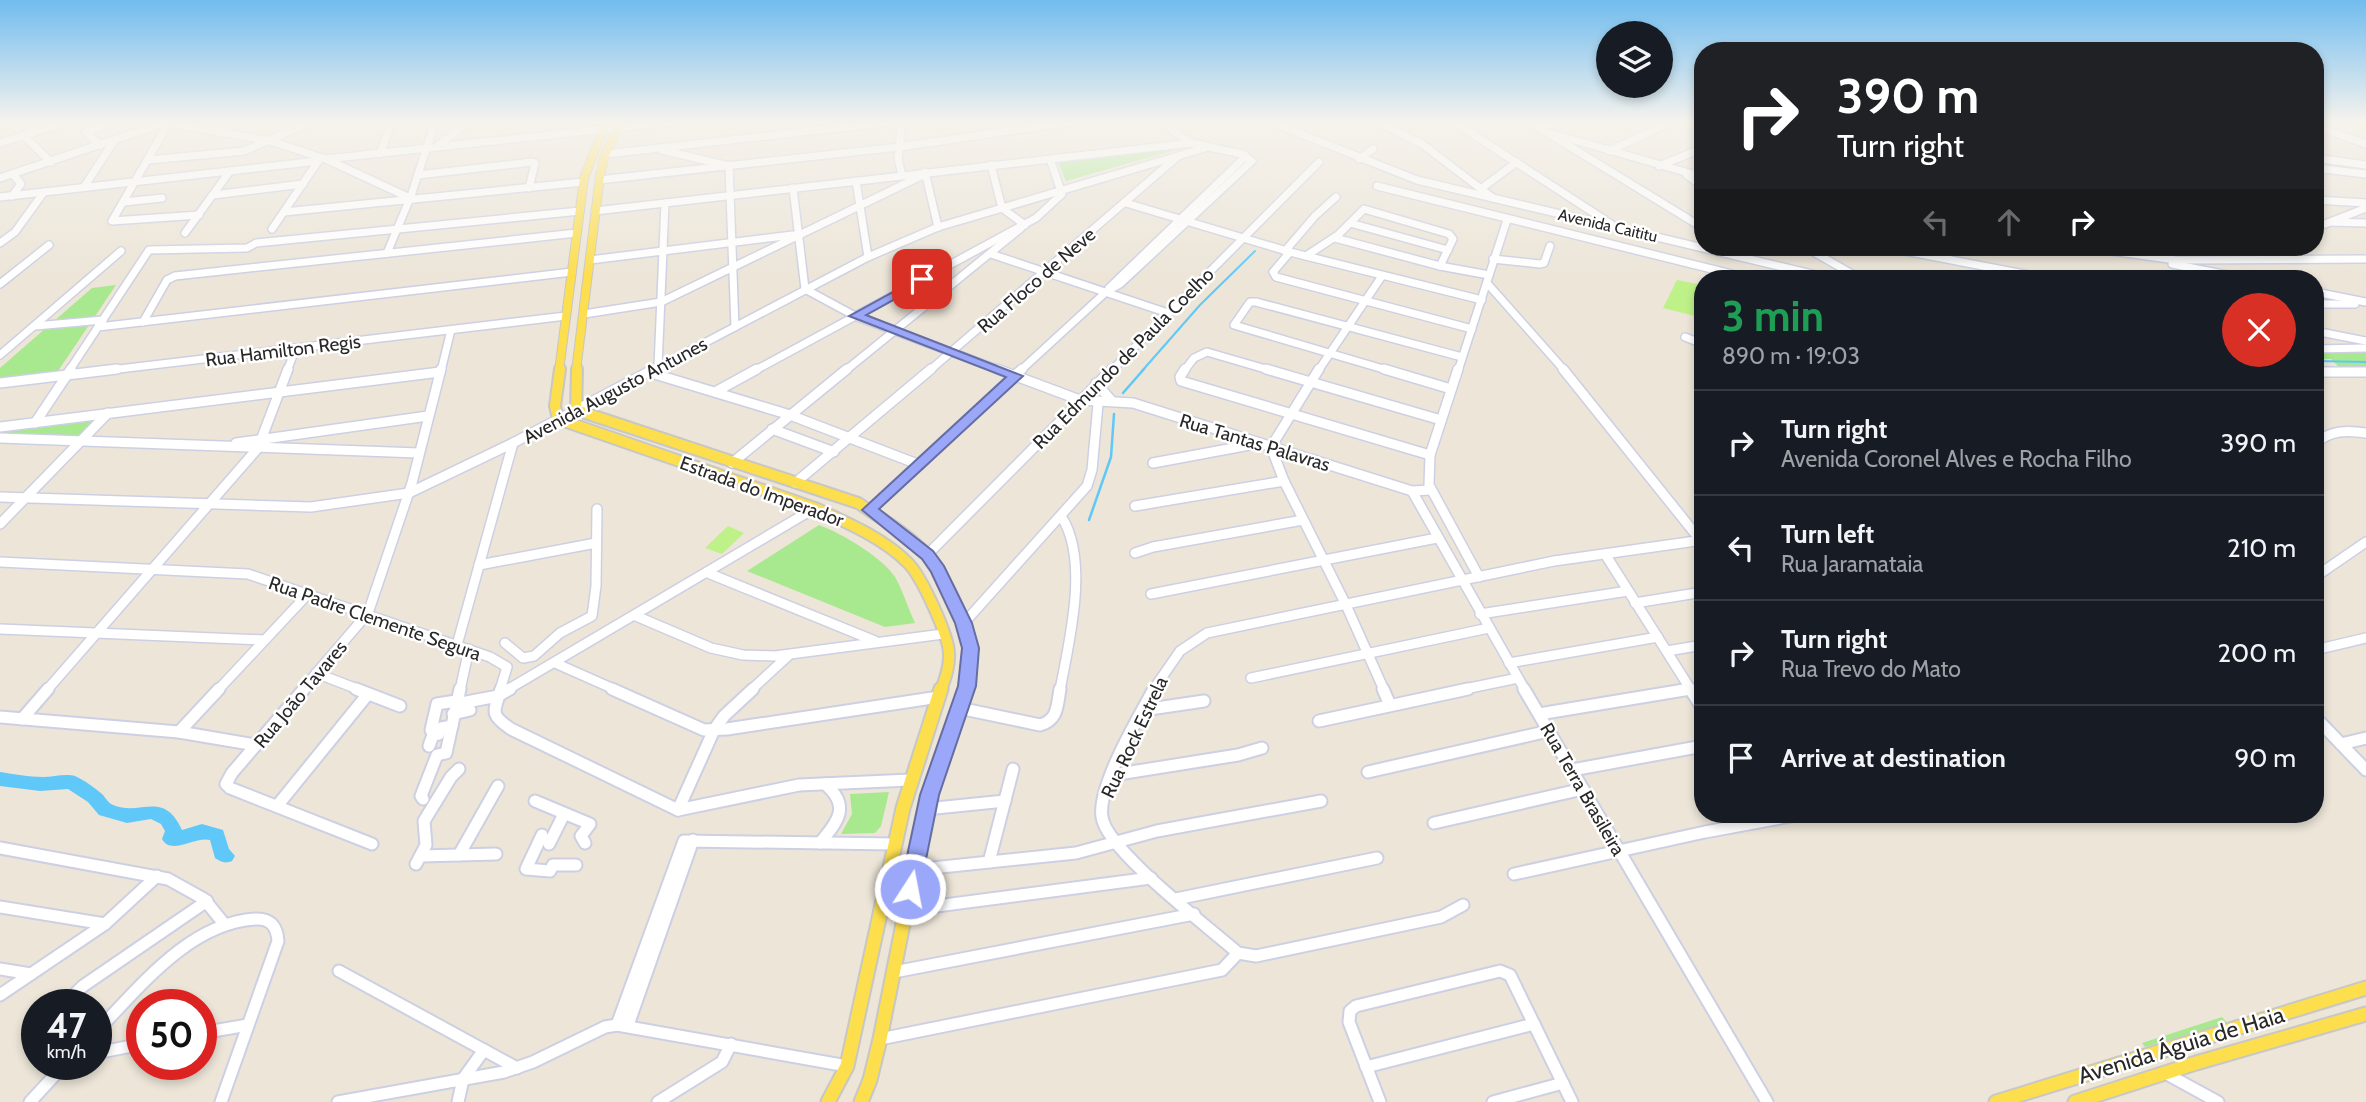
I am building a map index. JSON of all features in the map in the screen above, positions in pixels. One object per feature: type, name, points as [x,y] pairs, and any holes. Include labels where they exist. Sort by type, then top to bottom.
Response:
[{"type":"main road","points":[[558,419],[555,406],[585,173]]},
{"type":"main road","points":[[576,410],[574,391],[601,173]]},
{"type":"main road","name":"Estrada do Imperador","points":[[576,410],[858,503],[928,555],[964,623],[970,657],[967,686],[926,809],[880,1039],[870,1080],[861,1102]]},
{"type":"main road","name":"Estrada do Imperador","points":[[558,419],[815,508],[856,526],[909,564],[922,584],[943,634],[949,662],[910,780],[847,1066],[828,1102]]},
{"type":"main road","points":[[648,451],[652,436]]},
{"type":"main road","points":[[919,751],[943,754]]},
{"type":"main road","name":"Avenida Águia de Haia","points":[[1996,1102],[2366,988]]},
{"type":"main road","name":"Avenida Águia de Haia","points":[[2075,1102],[2203,1061],[2366,1014]]},
{"type":"main road","points":[[2196,1039],[2191,1051],[2203,1061]]},
{"type":"street","points":[[84,187],[93,173]]},
{"type":"street","points":[[141,173],[114,222],[198,215]]},
{"type":"street","points":[[0,197],[205,173]]},
{"type":"street","points":[[185,233],[228,173]]},
{"type":"street","points":[[272,229],[311,173]]},
{"type":"street","points":[[352,173],[410,200]]},
{"type":"street","points":[[387,253],[418,175],[432,173]]},
{"type":"street","points":[[529,188],[532,173]]},
{"type":"street","points":[[599,180],[662,173]]},
{"type":"street","points":[[729,173],[735,327]]},
{"type":"street","points":[[595,211],[920,173]]},
{"type":"street","points":[[584,314],[661,302],[924,173]]},
{"type":"street","points":[[925,173],[938,227]]},
{"type":"street","points":[[993,173],[1002,208],[1025,225]]},
{"type":"street","points":[[732,463],[1059,198],[1062,190],[1056,173]]},
{"type":"street","name":"Avenida Augusto Antunes","points":[[0,498],[311,507],[409,493],[513,443],[868,257],[938,227],[1119,173]]},
{"type":"street","name":"Rua Floco de Neve","points":[[795,483],[1159,173]]},
{"type":"street","points":[[1106,292],[1112,282],[1233,173]]},
{"type":"street","points":[[869,510],[1106,292],[1119,284],[1189,222],[1235,173]]},
{"type":"street","name":"Rua Edmundo de Paula Coelho","points":[[928,555],[1096,383],[1308,173]]},
{"type":"street","name":"Avenida Caititu","points":[[1399,173],[1495,199],[1694,242]]},
{"type":"street","points":[[1460,173],[1495,199]]},
{"type":"street","points":[[1477,194],[1503,173]]},
{"type":"street","points":[[1534,173],[1614,226]]},
{"type":"street","points":[[1614,173],[1694,222]]},
{"type":"street","points":[[1686,174],[1694,175]]},
{"type":"street","points":[[1686,174],[1694,180]]},
{"type":"street","points":[[5,175],[21,184],[12,196]]},
{"type":"street","points":[[856,181],[868,257]]},
{"type":"street","points":[[284,212],[584,182]]},
{"type":"street","points":[[213,195],[303,184]]},
{"type":"street","name":"Avenida Caititu","points":[[1377,186],[1715,270]]},
{"type":"street","points":[[793,188],[805,289],[855,316],[1080,400],[1098,404],[1091,478],[1082,494],[964,623]]},
{"type":"street","points":[[0,243],[17,230],[44,192]]},
{"type":"street","points":[[1336,197],[1315,216],[1287,251],[1273,272],[1276,277],[1472,329]]},
{"type":"street","points":[[124,202],[162,198]]},
{"type":"street","points":[[2324,200],[2366,202]]},
{"type":"street","points":[[2341,201],[2357,211]]},
{"type":"street","points":[[658,367],[665,203]]},
{"type":"street","points":[[1126,203],[1287,251],[1482,300]]},
{"type":"street","points":[[2324,224],[2366,208]]},
{"type":"street","points":[[1306,256],[1335,238],[1363,209],[1449,234],[1453,239],[1440,266]]},
{"type":"street","points":[[35,423],[141,260],[151,250],[247,248],[256,243],[580,211]]},
{"type":"street","points":[[1479,577],[1427,478],[1430,455],[1507,220]]},
{"type":"street","points":[[2328,222],[2366,223]]},
{"type":"street","points":[[1350,223],[1448,250]]},
{"type":"street","points":[[715,392],[1025,225]]},
{"type":"street","points":[[143,322],[168,278],[175,275],[577,233]]},
{"type":"street","points":[[590,260],[797,235]]},
{"type":"street","points":[[1335,238],[1488,279],[1694,531]]},
{"type":"street","points":[[0,284],[49,245]]},
{"type":"street","points":[[1493,259],[1540,264],[1544,262],[1550,246]]},
{"type":"street","points":[[0,355],[121,251]]},
{"type":"street","points":[[990,254],[1168,313]]},
{"type":"street","points":[[1744,256],[1797,270]]},
{"type":"street","points":[[1820,256],[1844,270]]},
{"type":"street","points":[[1932,256],[2005,270]]},
{"type":"street","points":[[1947,256],[1954,260]]},
{"type":"street","points":[[2143,256],[2330,259],[2366,257]]},
{"type":"street","points":[[2143,256],[2207,270]]},
{"type":"street","points":[[2322,256],[2366,266]]},
{"type":"street","points":[[2290,258],[2366,257]]},
{"type":"street","points":[[34,326],[143,322],[572,272]]},
{"type":"street","points":[[1382,275],[1290,413],[1271,447],[1284,481],[1346,605],[1390,705]]},
{"type":"street","points":[[2324,294],[2366,303]]},
{"type":"street","points":[[1451,389],[1234,325],[1250,302],[1462,357]]},
{"type":"street","points":[[2324,304],[2366,303]]},
{"type":"street","name":"Rua Hamilton Regis","points":[[0,383],[566,316]]},
{"type":"street","name":"Rua João Tavares","points":[[372,844],[230,788],[226,784],[232,773],[368,613],[409,493],[451,330]]},
{"type":"street","points":[[2324,333],[2366,341]]},
{"type":"street","points":[[1685,337],[1694,340]]},
{"type":"street","points":[[22,719],[210,506],[260,444],[296,348]]},
{"type":"street","points":[[2324,348],[2366,348]]},
{"type":"street","points":[[1430,455],[1181,381],[1181,376],[1194,359],[1205,352],[1441,420]]},
{"type":"street","points":[[0,428],[440,372]]},
{"type":"street","points":[[648,372],[790,415],[920,465]]},
{"type":"street","points":[[2324,372],[2366,372]]},
{"type":"street","points":[[1096,383],[1111,401]]},
{"type":"street","name":"Rua Tantas Palavras","points":[[1098,404],[1111,401],[1133,403],[1412,491]]},
{"type":"street","points":[[0,524],[108,413]]},
{"type":"street","points":[[260,444],[428,416]]},
{"type":"street","points":[[772,429],[834,452]]},
{"type":"street","points":[[2324,437],[2329,433],[2365,434]]},
{"type":"street","points":[[0,438],[260,444],[419,453]]},
{"type":"street","points":[[457,645],[513,443]]},
{"type":"street","points":[[1153,463],[1257,443]]},
{"type":"street","points":[[1135,506],[1284,481]]},
{"type":"street","points":[[1412,491],[1431,490]]},
{"type":"street","name":"Rua Terra Brasileira","points":[[1412,491],[1480,614],[1767,1102]]},
{"type":"street","points":[[455,706],[498,696],[815,508]]},
{"type":"street","points":[[505,643],[523,658],[530,658],[566,629],[592,616],[597,509]]},
{"type":"street","points":[[960,708],[1040,725],[1051,722],[1055,717],[1077,563],[1071,525],[1062,516]]},
{"type":"street","points":[[1135,553],[1153,547],[1303,520]]},
{"type":"street","points":[[1150,594],[1437,538]]},
{"type":"street","name":"Rua Rock Estrela","points":[[1238,953],[1151,878],[1115,843],[1104,826],[1101,807],[1112,775],[1158,679],[1180,652],[1194,640],[1207,634],[1554,561],[1694,542]]},
{"type":"street","points":[[2324,571],[2366,542]]},
{"type":"street","points":[[479,565],[596,543]]},
{"type":"street","points":[[1605,554],[1694,694]]},
{"type":"street","name":"Rua Padre Clemente Segura","points":[[0,562],[238,573],[368,613],[491,657],[507,667],[494,713],[496,719],[511,729],[678,810]]},
{"type":"street","points":[[708,573],[876,642]]},
{"type":"street","points":[[1480,614],[1628,591]]},
{"type":"street","points":[[1635,603],[1694,593]]},
{"type":"street","points":[[179,732],[307,595]]},
{"type":"street","points":[[636,616],[725,652],[762,656],[943,634]]},
{"type":"street","points":[[1251,678],[1489,628]]},
{"type":"street","points":[[0,629],[264,640]]},
{"type":"street","points":[[1509,663],[1658,637]]},
{"type":"street","points":[[2324,648],[2366,638]]},
{"type":"street","points":[[1667,651],[1694,646]]},
{"type":"street","points":[[423,799],[421,796],[430,768],[437,755],[446,753],[469,649]]},
{"type":"street","points":[[678,810],[713,730],[724,716],[789,654]]},
{"type":"street","points":[[555,663],[696,728],[713,730],[939,698]]},
{"type":"street","points":[[316,673],[400,706]]},
{"type":"street","points":[[1319,721],[1518,678]]},
{"type":"street","points":[[1539,714],[1690,688]]},
{"type":"street","points":[[277,806],[368,694]]},
{"type":"street","points":[[1143,710],[1204,701]]},
{"type":"street","points":[[431,730],[437,704],[470,710]]},
{"type":"street","points":[[0,717],[179,732],[256,745]]},
{"type":"street","points":[[429,746],[433,735],[439,734],[442,728],[452,726]]},
{"type":"street","points":[[2324,726],[2366,770]]},
{"type":"street","points":[[1368,772],[1549,731]]},
{"type":"street","points":[[2341,744],[2366,738]]},
{"type":"street","points":[[1112,775],[1238,755],[1262,748]]},
{"type":"street","points":[[1572,770],[1694,748]]},
{"type":"street","points":[[459,769],[451,777],[424,821],[426,845],[418,860],[496,854]]},
{"type":"street","points":[[989,862],[1013,769]]},
{"type":"street","points":[[678,810],[785,787],[910,780]]},
{"type":"street","points":[[820,843],[840,816],[841,808],[839,797],[825,784]]},
{"type":"street","points":[[459,855],[498,786]]},
{"type":"street","points":[[1434,823],[1583,789]]},
{"type":"street","points":[[535,801],[590,824],[581,836],[585,843]]},
{"type":"street","points":[[926,809],[1005,801]]},
{"type":"street","points":[[913,870],[1076,853],[1157,831],[1321,801]]},
{"type":"street","points":[[565,814],[526,869],[550,871],[553,865],[576,865]]},
{"type":"street","points":[[1514,874],[1757,823]]},
{"type":"street","points":[[622,1025],[689,841],[894,844]]},
{"type":"street","points":[[0,848],[179,882],[207,901],[225,925]]},
{"type":"street","points":[[1176,899],[1377,858]]},
{"type":"street","points":[[0,995],[105,924],[157,876]]},
{"type":"street","points":[[906,910],[1151,878]]},
{"type":"street","points":[[79,989],[207,901]]},
{"type":"street","points":[[880,1039],[1222,970],[1238,953],[1256,956],[1387,929],[1441,917],[1463,905]]},
{"type":"street","points":[[0,907],[105,924]]},
{"type":"street","points":[[894,972],[1194,914]]},
{"type":"street","points":[[112,1017],[189,945],[225,925],[257,919],[274,924],[278,931],[278,941],[221,1102]]},
{"type":"street","points":[[0,969],[31,974]]},
{"type":"street","points":[[339,971],[517,1069]]},
{"type":"street","points":[[1380,1102],[1349,1022],[1350,1011],[1356,1006],[1500,971],[1510,975],[1572,1102]]},
{"type":"street","points":[[1366,1067],[1534,1024]]},
{"type":"street","points":[[217,1030],[248,1025]]},
{"type":"street","points":[[342,1102],[517,1069],[586,1035],[622,1025],[847,1066]]},
{"type":"street","points":[[658,1102],[722,1062],[731,1044]]},
{"type":"street","points":[[458,1102],[463,1079],[485,1051]]},
{"type":"street","points":[[2165,1073],[2218,1102]]},
{"type":"street","points":[[30,1102],[50,1080]]},
{"type":"street","points":[[1493,1102],[1563,1083]]},
{"type":"green space","points":[[1063,173],[1093,173],[1066,181]]},
{"type":"green space","points":[[1677,280],[1694,283],[1694,316],[1663,308]]},
{"type":"green space","points":[[116,285],[58,371],[0,378],[0,368],[92,288]]},
{"type":"green space","points":[[2324,352],[2366,352],[2366,367],[2340,368],[2331,359],[2324,359]]},
{"type":"green space","points":[[94,420],[79,435],[0,435],[0,429]]},
{"type":"green space","points":[[819,525],[860,546],[889,569],[898,582],[915,623],[885,627],[747,571]]},
{"type":"green space","points":[[728,526],[744,533],[722,554],[705,548]]},
{"type":"green space","points":[[889,792],[881,826],[875,833],[841,834],[852,814],[850,794]]},
{"type":"green space","points":[[2222,1017],[2227,1023],[2145,1047],[2142,1043]]},
{"type":"waterway","points":[[1142,371],[1200,305],[1255,251]]},
{"type":"waterway","points":[[2324,361],[2366,362]]},
{"type":"waterway","points":[[1123,393],[1144,369]]},
{"type":"waterway","points":[[1089,520],[1111,457],[1114,414]]},
{"type":"waterway","points":[[0,779],[40,784],[71,782],[94,797],[105,810],[127,816],[152,812],[167,819],[174,830],[173,840],[202,831],[217,835],[221,853],[226,856]]},
{"type":"route","points":[[910,889],[929,795],[967,686],[971,648],[964,623],[928,555],[869,510],[1016,376],[855,316],[922,279]]}]
